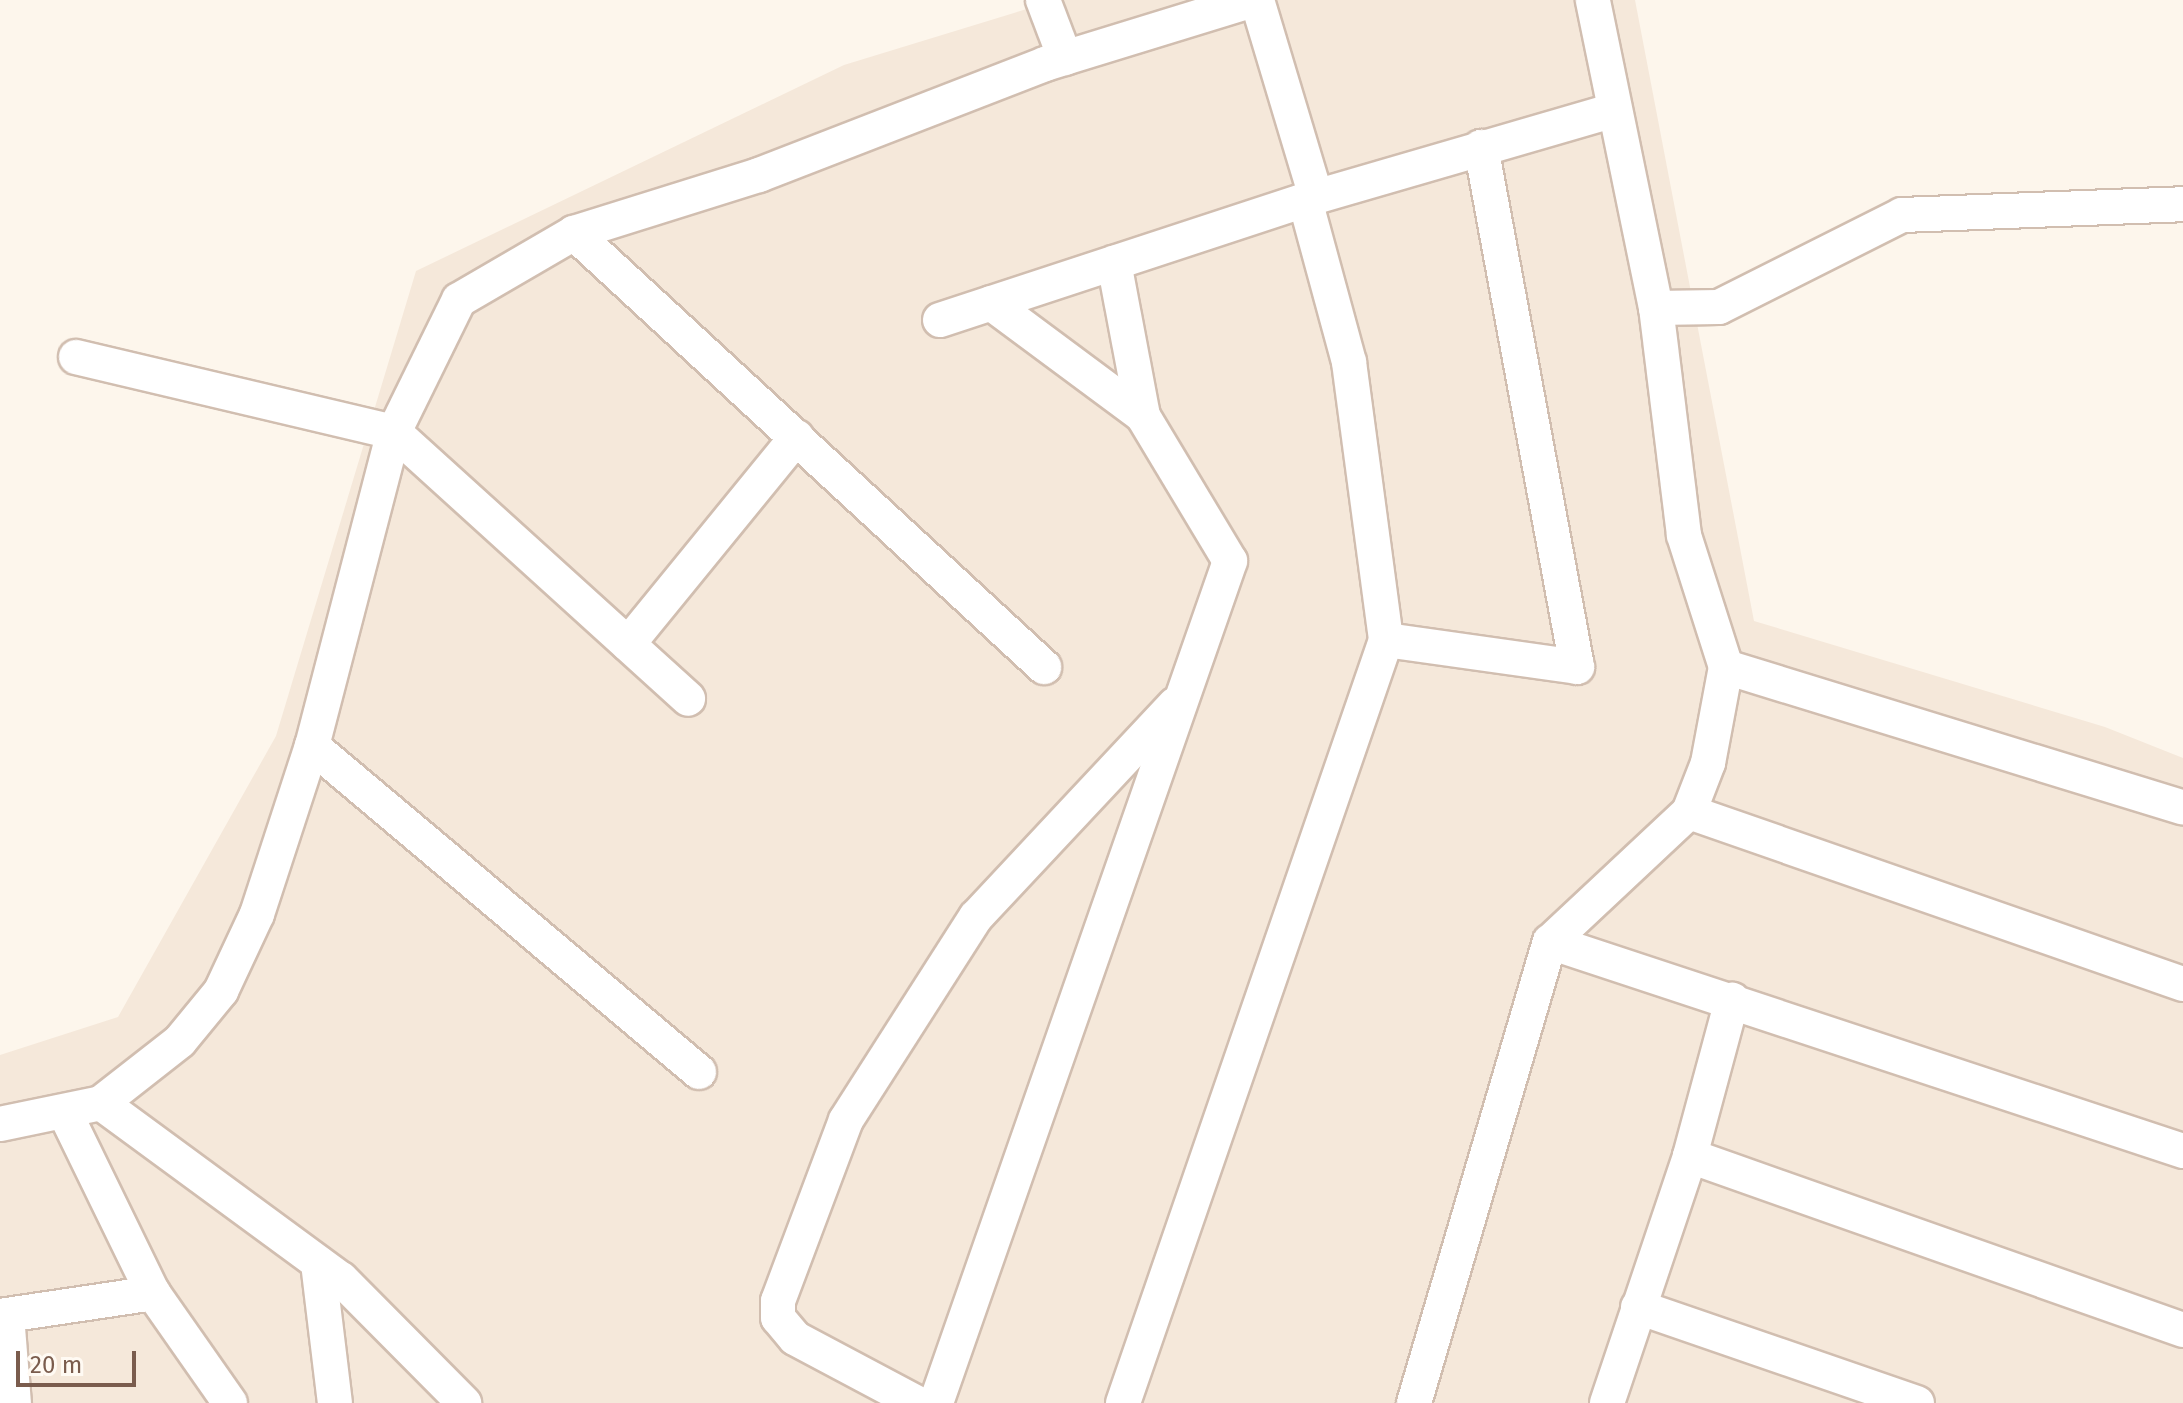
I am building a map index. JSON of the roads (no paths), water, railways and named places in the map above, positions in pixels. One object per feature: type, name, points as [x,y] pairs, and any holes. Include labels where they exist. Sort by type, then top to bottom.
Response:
[{"type":"street","points":[[1043,0],[1065,58]]},
{"type":"street","points":[[0,1124],[66,1115],[101,1103],[180,1041],[221,991],[257,914],[312,746],[394,432],[459,300],[574,233],[759,175],[1065,58],[1255,0],[1310,198],[1349,362],[1386,640],[1123,1403]]},
{"type":"street","points":[[1414,1403],[1550,942],[1689,812],[1708,763],[1726,667],[1684,535],[1656,308],[1593,0]]},
{"type":"street","points":[[940,320],[1310,198],[1614,110]]},
{"type":"street","points":[[1386,640],[1577,667],[1481,147]]},
{"type":"street","points":[[1656,308],[1719,307],[1902,215],[2183,204]]},
{"type":"street","points":[[574,233],[1044,667]]},
{"type":"street","points":[[936,1403],[1230,561],[1143,416],[1114,263]]},
{"type":"street","points":[[991,303],[1143,416]]},
{"type":"street","points":[[76,357],[394,432],[688,699]]},
{"type":"street","points":[[628,644],[797,437]]},
{"type":"street","points":[[1726,667],[2183,808]]},
{"type":"street","points":[[917,1403],[795,1338],[778,1318],[778,1301],[846,1120],[976,917],[1184,695]]},
{"type":"street","points":[[312,746],[699,1072]]},
{"type":"street","points":[[1689,812],[2183,984]]},
{"type":"street","points":[[1550,942],[2183,1151]]},
{"type":"street","points":[[1607,1403],[1690,1156],[1732,1000]]},
{"type":"street","points":[[101,1103],[318,1263],[464,1403]]},
{"type":"street","points":[[66,1115],[153,1293],[230,1403]]},
{"type":"street","points":[[1690,1156],[2183,1330]]},
{"type":"street","points":[[318,1263],[335,1403]]},
{"type":"street","points":[[14,1403],[3,1315],[153,1293]]},
{"type":"street","points":[[1638,1307],[1917,1403]]}]
